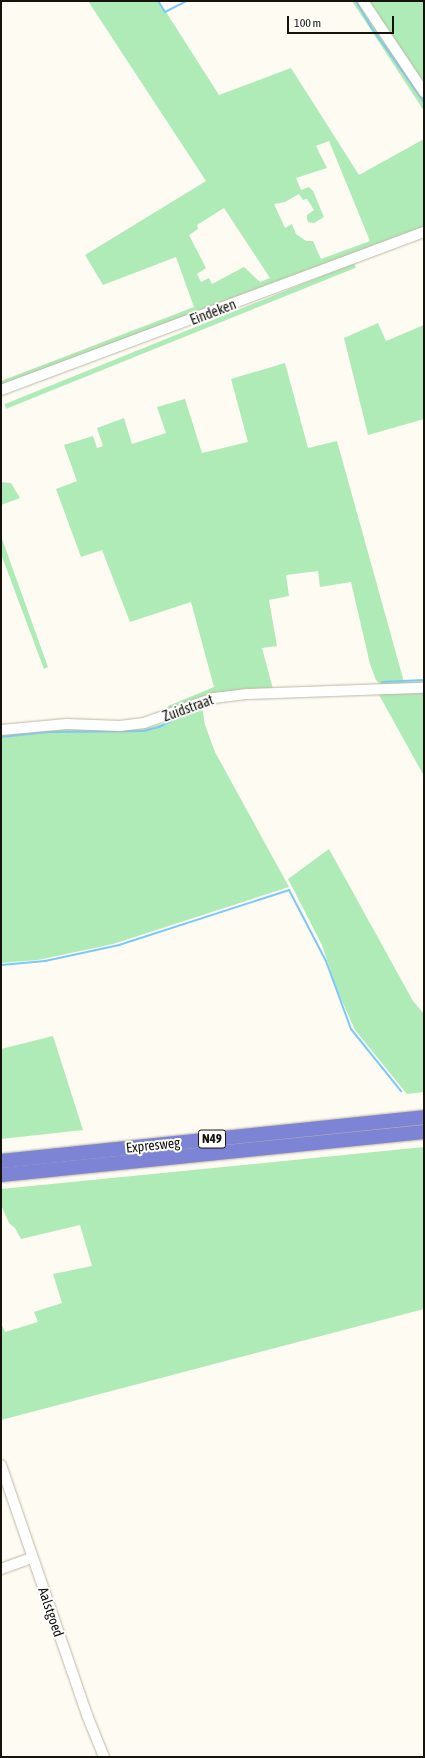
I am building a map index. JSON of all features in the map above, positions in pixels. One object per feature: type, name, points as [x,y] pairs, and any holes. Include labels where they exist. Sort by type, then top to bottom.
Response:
[{"type":"highway","name":"Expresweg","points":[[1,1161],[424,1117]]},
{"type":"highway","name":"Expresweg","points":[[1,1175],[424,1132]]},
{"type":"street","points":[[363,1],[424,92]]},
{"type":"street","name":"Eindeken","points":[[1,390],[424,232]]},
{"type":"street","name":"Zuidstraat","points":[[1,730],[67,724],[120,726],[144,723],[214,698],[248,694],[424,688]]},
{"type":"street","name":"Aalstgoed","points":[[1,1465],[87,1714],[104,1757]]},
{"type":"street","points":[[1,1569],[32,1558]]},
{"type":"green space","points":[[88,1],[159,1],[219,95],[291,68],[359,175],[424,139],[424,229],[1,387],[1,381],[194,307],[176,257],[103,285],[85,255],[206,181]],"holes":[[[329,141],[370,241],[321,259],[313,241],[306,241],[296,234],[292,224],[285,228],[274,204],[285,202],[299,194],[303,200],[307,199],[314,210],[307,215],[308,222],[314,223],[324,217],[313,191],[309,187],[301,190],[296,178],[327,168],[316,146]],[[224,208],[270,278],[260,282],[244,267],[212,284],[209,278],[201,282],[197,274],[206,268],[189,235],[198,229],[197,225]]]},
{"type":"green space","points":[[352,1],[358,1],[424,95],[424,111]]},
{"type":"green space","points":[[368,1],[424,1],[424,85]]},
{"type":"green space","points":[[354,263],[356,268],[6,409],[4,404]]},
{"type":"green space","points":[[378,323],[386,341],[424,325],[424,419],[368,435],[344,338]]},
{"type":"green space","points":[[285,363],[308,448],[337,441],[404,682],[424,681],[424,684],[381,685],[376,680],[370,664],[351,582],[320,587],[318,571],[286,575],[289,596],[269,600],[277,646],[262,648],[273,689],[171,712],[168,706],[214,687],[191,602],[130,622],[102,550],[81,557],[56,489],[77,481],[64,445],[93,436],[97,448],[103,446],[97,428],[124,418],[132,444],[166,433],[157,407],[185,399],[202,453],[248,442],[231,379]]},
{"type":"green space","points":[[1,482],[11,483],[20,498],[1,505]]},
{"type":"green space","points":[[1,536],[48,667],[44,669],[1,554]]},
{"type":"green space","points":[[424,691],[424,776],[378,693]]},
{"type":"green space","points":[[202,706],[205,725],[215,752],[289,887],[113,944],[38,960],[1,963],[1,735],[66,729],[129,730],[147,728],[162,724]]},
{"type":"green space","points":[[329,849],[413,1001],[424,1014],[424,1092],[407,1094],[355,1030],[337,990],[322,945],[288,879]]},
{"type":"green space","points":[[53,1036],[83,1130],[1,1139],[1,1049]]},
{"type":"green space","points":[[424,1147],[424,1309],[1,1420],[1,1323],[5,1332],[38,1322],[34,1312],[62,1303],[53,1274],[92,1266],[80,1225],[21,1239],[15,1228],[9,1223],[1,1205],[1,1189]]},
{"type":"waterway","points":[[158,1],[165,12],[187,1]]},
{"type":"waterway","points":[[356,1],[371,27],[424,102]]},
{"type":"waterway","points":[[382,682],[424,680]]},
{"type":"waterway","points":[[1,737],[48,732],[144,731],[159,727],[191,711]]},
{"type":"waterway","points":[[1,965],[45,961],[119,945],[289,890],[326,961],[351,1029],[401,1091]]}]
